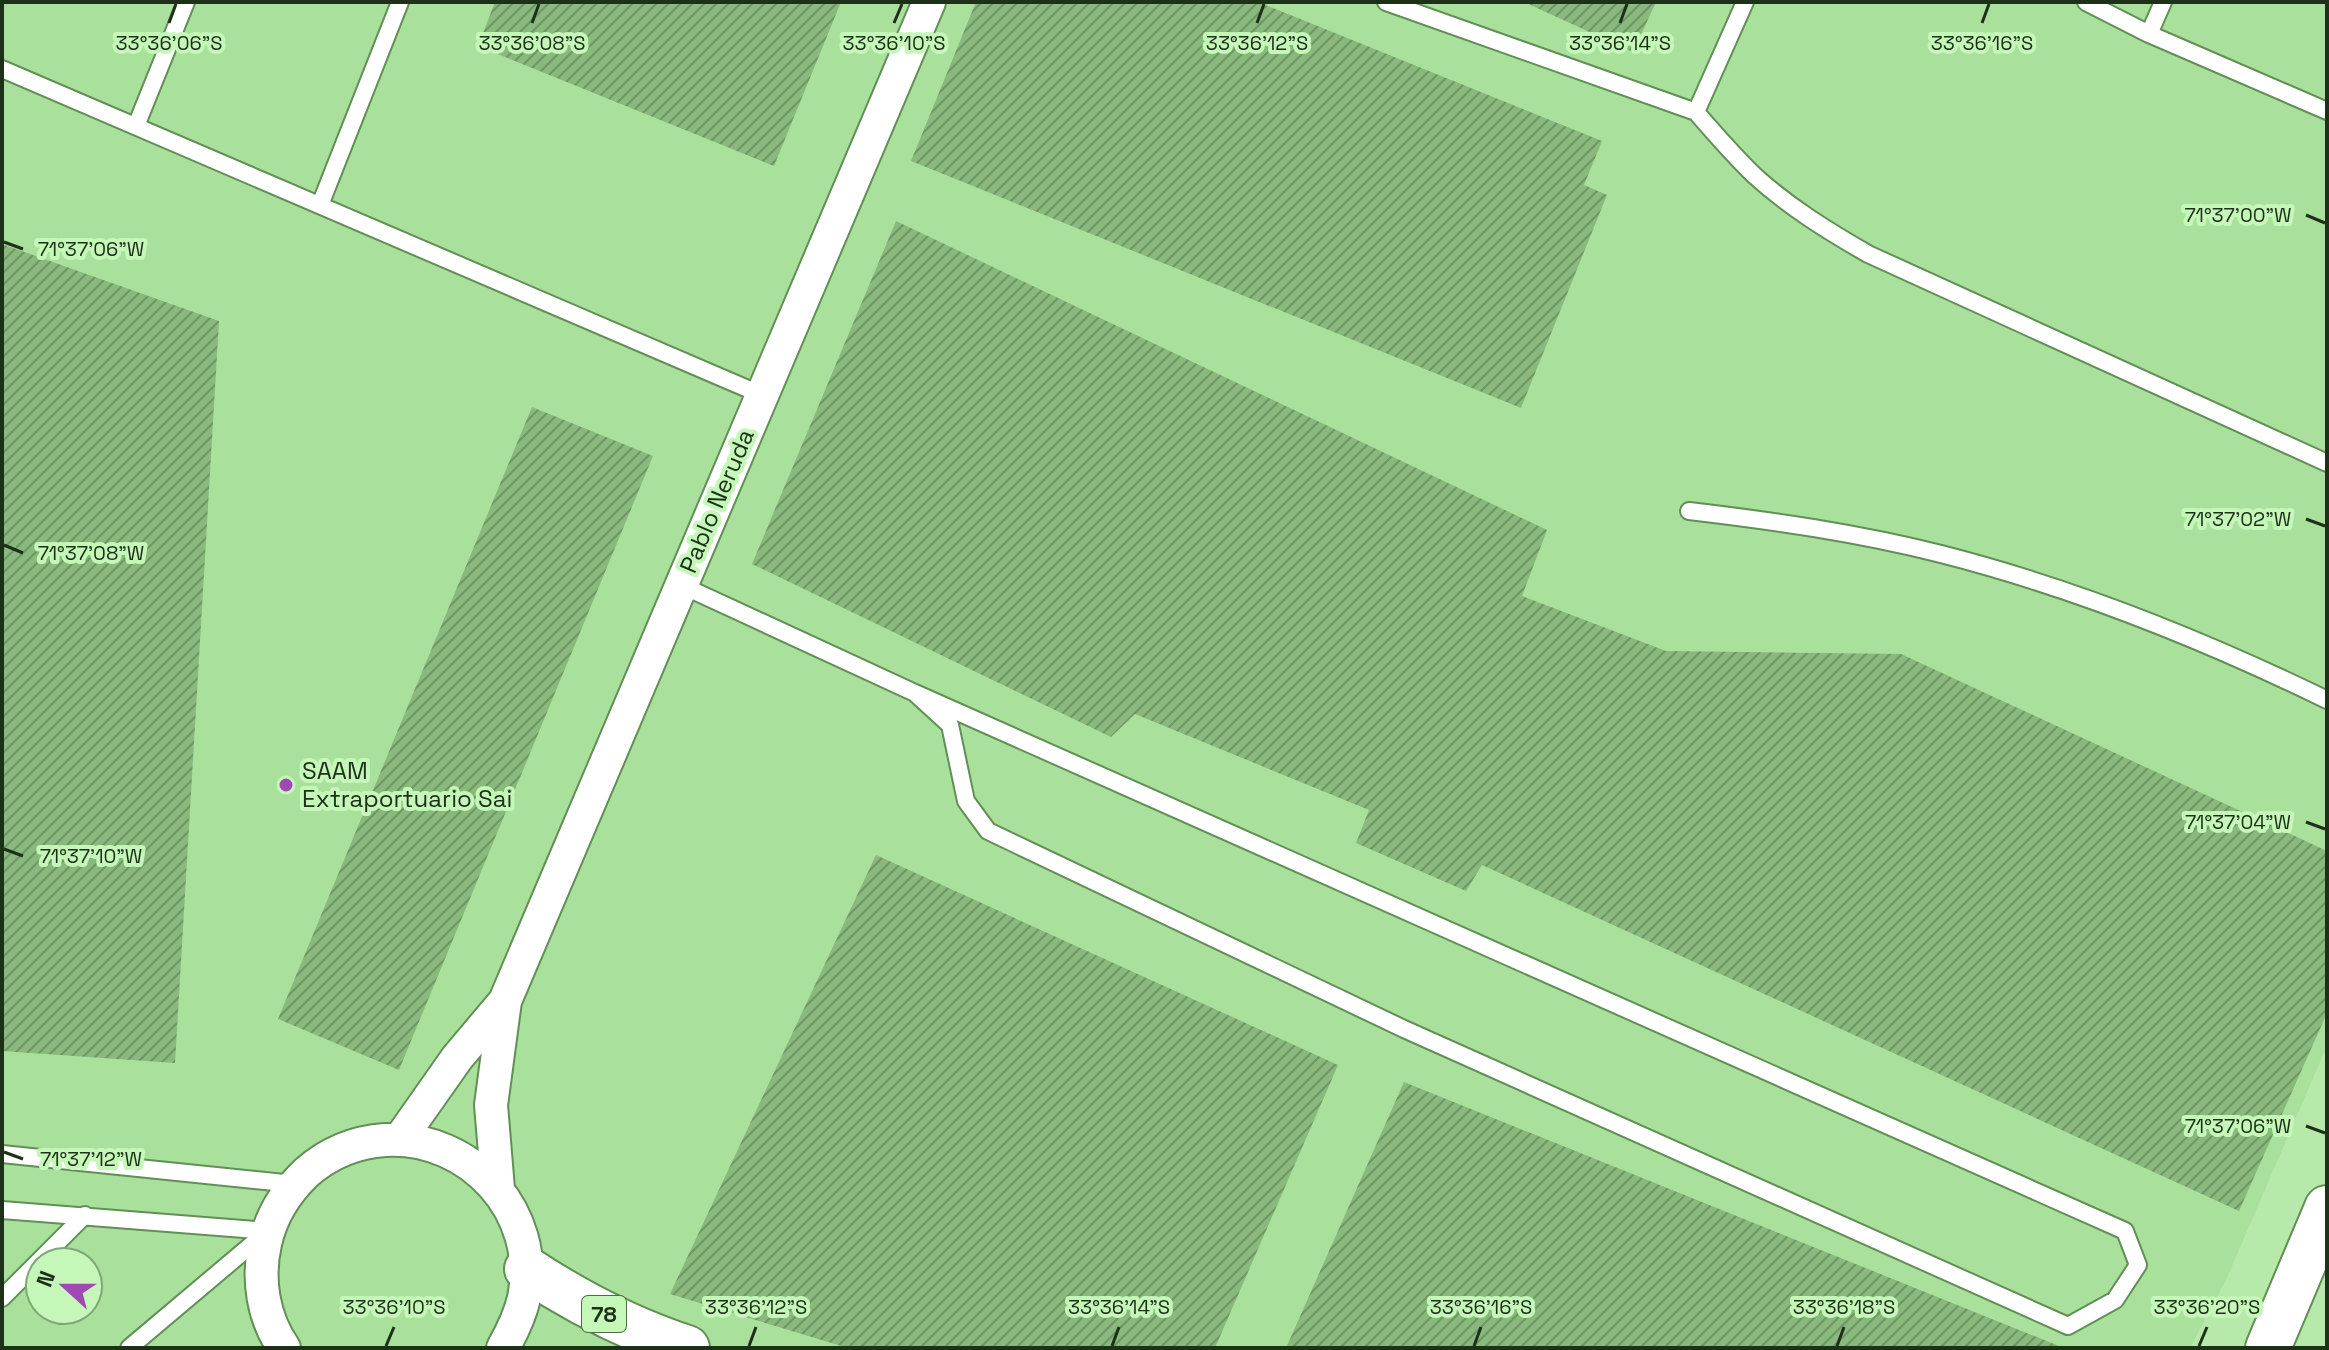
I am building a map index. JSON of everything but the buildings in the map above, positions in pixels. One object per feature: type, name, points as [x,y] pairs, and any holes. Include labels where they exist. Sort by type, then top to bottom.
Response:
[{"type":"highway","points":[[2268,1348],[2327,1208]]},
{"type":"highway","name":"78","points":[[527,1269],[569,1297],[616,1321],[687,1348]]},
{"type":"street","name":"Pablo Neruda","points":[[498,1189],[491,1105],[505,1001],[929,2]]},
{"type":"street","name":"Pablo Neruda","points":[[400,1139],[457,1058],[505,1001]]},
{"type":"street","points":[[284,1348],[267,1314],[261,1286],[261,1259],[278,1206],[294,1184],[316,1164],[342,1150],[371,1141],[400,1139],[428,1143],[454,1153],[478,1169],[498,1189],[513,1213],[523,1240],[527,1269],[524,1297],[516,1325],[503,1348]]},
{"type":"lane","points":[[136,126],[186,2]]},
{"type":"lane","points":[[320,205],[400,2]]},
{"type":"lane","points":[[1386,2],[1696,112],[1755,176],[1816,223],[1868,254],[2327,463]]},
{"type":"lane","points":[[1696,112],[1745,2]]},
{"type":"lane","points":[[2086,2],[2111,8],[2149,34],[2327,111]]},
{"type":"lane","points":[[2149,34],[2163,2]]},
{"type":"lane","points":[[2,69],[762,395]]},
{"type":"lane","points":[[1689,511],[1774,521],[1858,536],[1941,554],[2023,578],[2200,642],[2327,700]]},
{"type":"lane","points":[[681,585],[915,693],[2125,1231],[2138,1265],[2115,1300],[2068,1326],[1404,1029],[988,831],[966,801],[950,725],[915,693]]},
{"type":"lane","points":[[2,1154],[294,1184]]},
{"type":"lane","points":[[2,1210],[268,1231]]},
{"type":"lane","points":[[2,1298],[85,1215]]},
{"type":"lane","points":[[129,1348],[268,1231]]},
{"type":"shaded area","points":[[2,2],[2327,2],[2327,1046],[2226,1280],[2190,1348],[2,1348]]},
{"type":"place","name":"SAAM Extraportuario Sai","points":[[286,785]]}]
